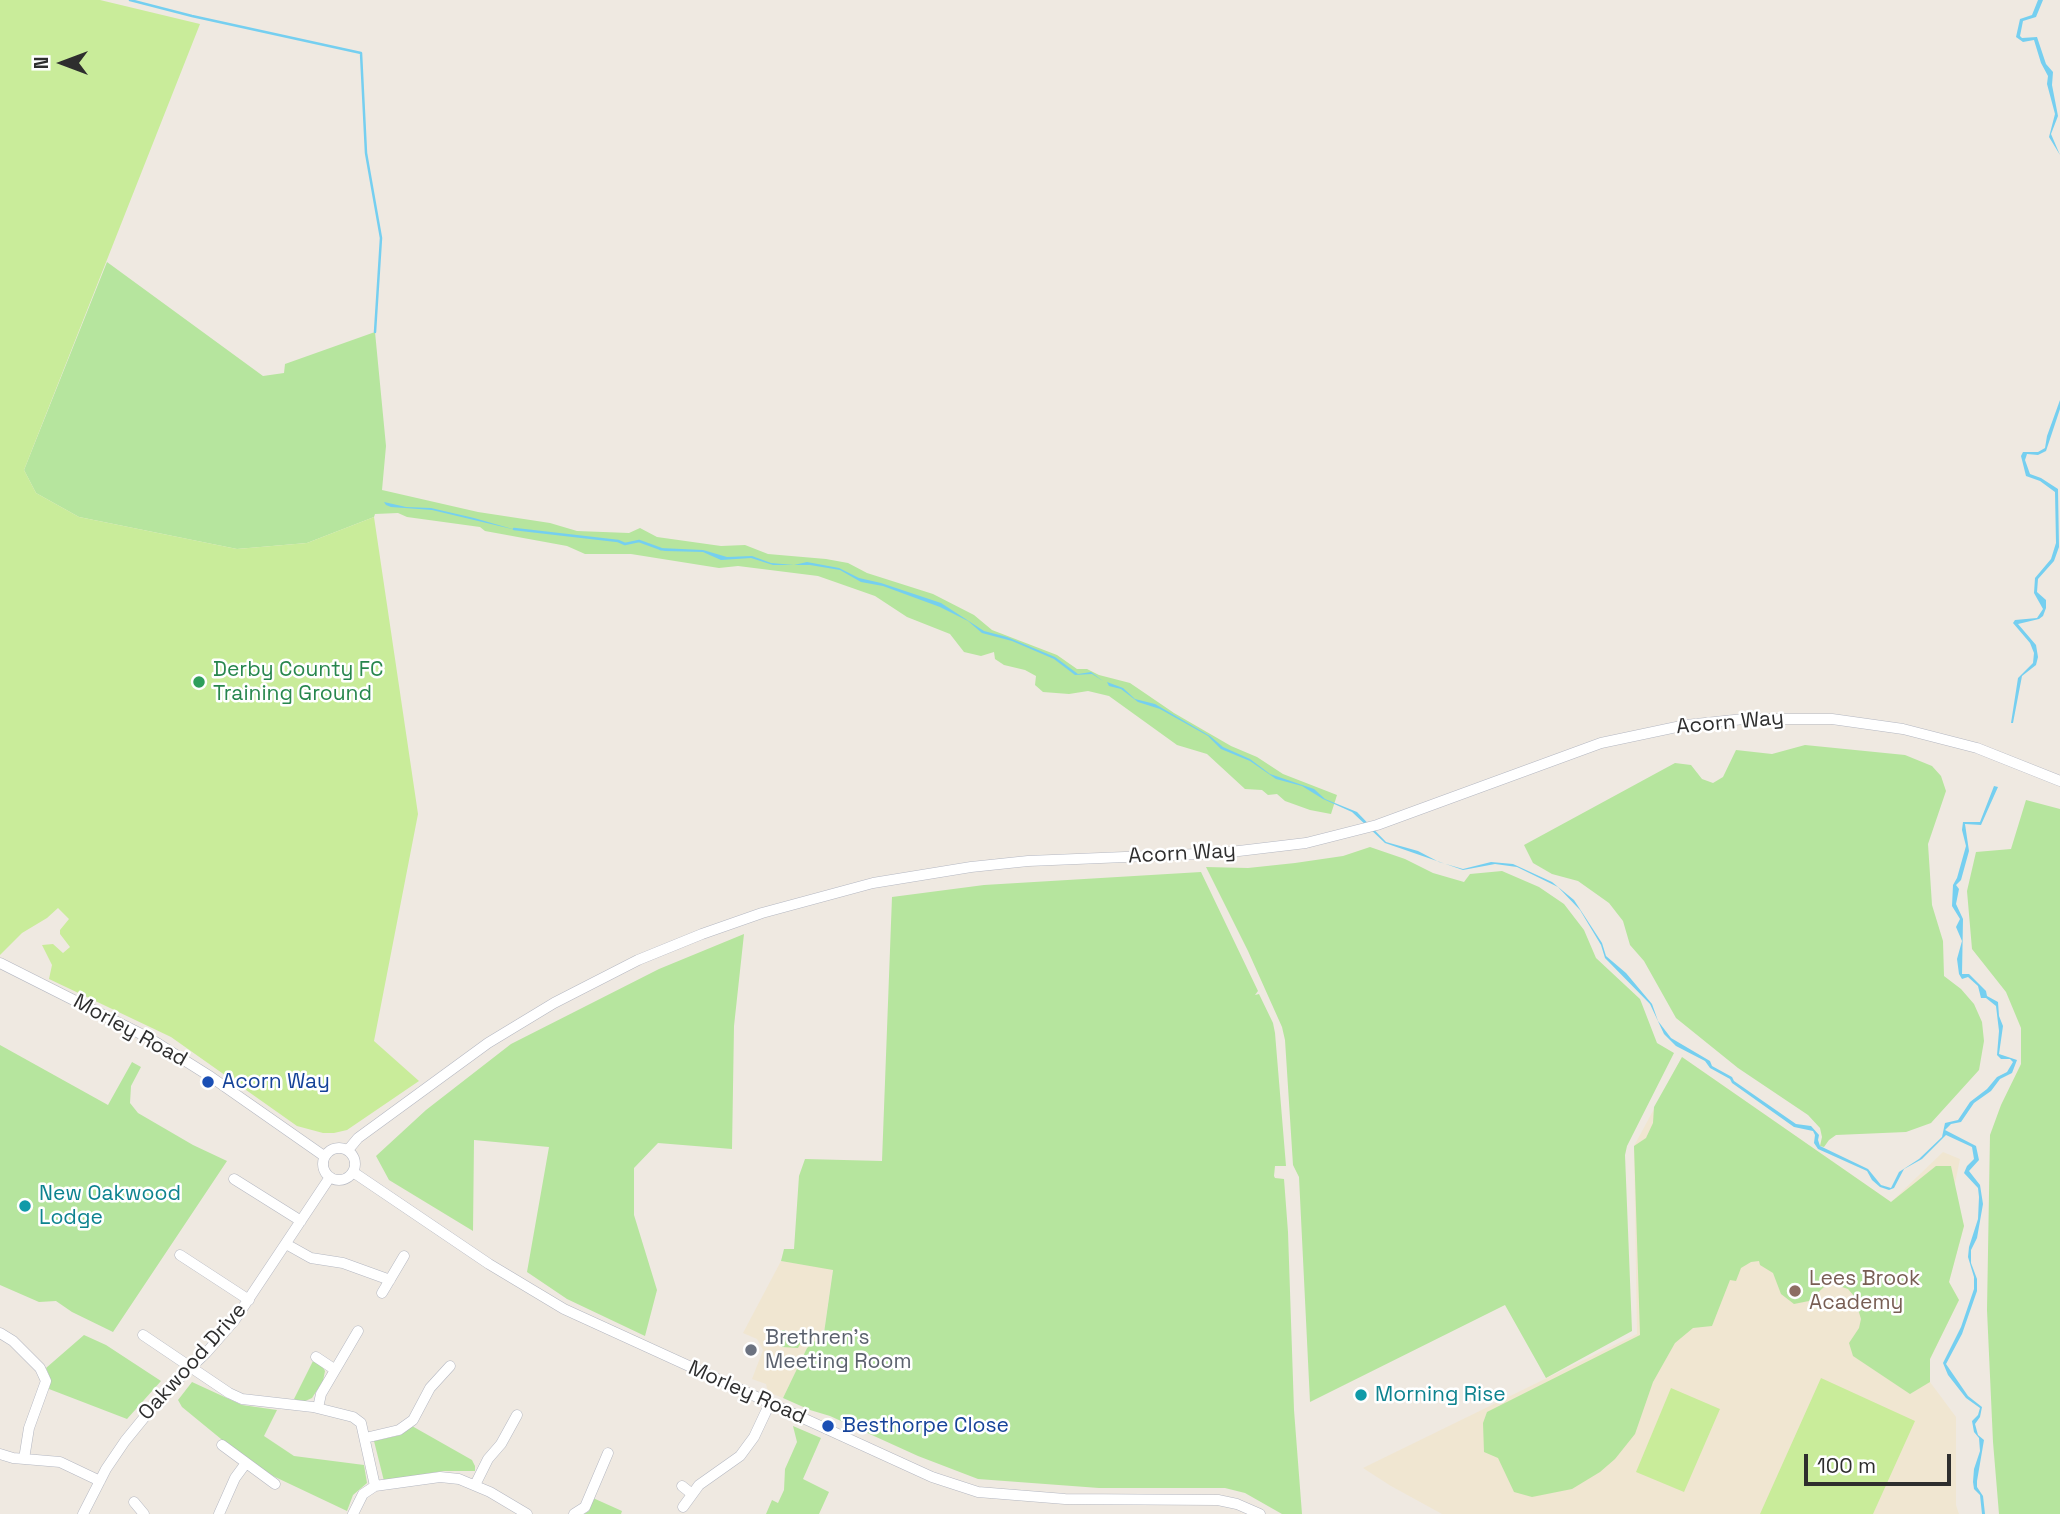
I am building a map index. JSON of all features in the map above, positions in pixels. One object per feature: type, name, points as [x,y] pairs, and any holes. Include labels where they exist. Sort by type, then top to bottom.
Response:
[{"type":"street","name":"Acorn Way","points":[[348,1150],[358,1138],[488,1043],[554,1003],[638,960],[762,913],[873,883],[1028,861],[1198,855],[1306,843],[1377,825],[1601,743],[1686,725],[1744,719],[1832,719],[1903,729],[1977,748],[2060,781]]},
{"type":"street","name":"Morley Road","points":[[0,963],[149,1038],[211,1077],[324,1156]]},
{"type":"street","points":[[338,1147],[348,1150],[355,1159],[353,1172],[341,1180],[330,1177],[322,1166],[324,1156],[330,1149],[338,1147]]},
{"type":"street","name":"Morley Road","points":[[353,1172],[489,1264],[564,1309],[932,1477],[966,1490],[1065,1499],[1218,1500],[1237,1504],[1260,1514]]},
{"type":"street","name":"Oakwood Drive","points":[[83,1514],[100,1480],[138,1424],[225,1332],[330,1177]]},
{"type":"street","points":[[234,1179],[301,1221]]},
{"type":"street","points":[[286,1244],[310,1258],[343,1263],[390,1280]]},
{"type":"street","points":[[180,1255],[249,1300]]},
{"type":"street","points":[[382,1293],[404,1256]]},
{"type":"street","points":[[318,1408],[321,1394],[358,1331]]},
{"type":"street","points":[[0,1333],[13,1341],[40,1368],[46,1381],[29,1428],[24,1458]]},
{"type":"street","points":[[143,1335],[242,1399],[318,1408],[353,1417],[361,1423],[375,1486]]},
{"type":"street","points":[[316,1357],[334,1369]]},
{"type":"street","points":[[365,1438],[399,1430],[413,1420],[430,1388],[450,1366]]},
{"type":"street","points":[[683,1507],[699,1485],[740,1456],[754,1437],[770,1403]]},
{"type":"street","points":[[475,1485],[488,1459],[501,1444],[517,1415]]},
{"type":"street","points":[[222,1445],[275,1484]]},
{"type":"street","points":[[574,1514],[584,1507],[608,1453]]},
{"type":"street","points":[[0,1454],[60,1462],[100,1480]]},
{"type":"street","points":[[219,1514],[235,1478],[246,1463]]},
{"type":"street","points":[[353,1514],[363,1494],[375,1486],[440,1477],[459,1479],[475,1485],[527,1514]]},
{"type":"street","points":[[682,1486],[692,1494]]},
{"type":"street","points":[[134,1502],[144,1514]]},
{"type":"shaded area","name":"Lees Brook Academy","points":[[1682,1057],[1891,1202],[1943,1152],[1960,1159],[1954,1188],[1964,1226],[1949,1282],[1959,1300],[1930,1359],[1930,1382],[1956,1417],[1956,1505],[1959,1514],[1442,1514],[1363,1468],[1637,1334],[1634,1146]]},
{"type":"shaded area","points":[[781,1261],[833,1269],[824,1333],[807,1348],[783,1398],[768,1392],[766,1384],[752,1379],[763,1350],[757,1339],[743,1333]]},
{"type":"green space","name":"Derby County FC Training Ground","points":[[0,0],[100,0],[200,24],[24,470],[36,493],[79,517],[237,549],[307,543],[374,517],[418,814],[374,1041],[419,1081],[347,1130],[323,1133],[297,1126],[171,1037],[49,979],[52,965],[42,945],[53,944],[63,953],[70,947],[60,934],[69,919],[58,908],[22,933],[0,955]]},
{"type":"green space","points":[[107,262],[263,376],[284,373],[285,364],[375,332],[386,446],[382,490],[478,512],[550,523],[577,531],[629,533],[640,528],[657,537],[721,546],[745,545],[768,554],[848,563],[867,573],[933,594],[974,615],[992,630],[1057,655],[1077,669],[1087,669],[1130,683],[1174,713],[1231,746],[1257,757],[1283,774],[1337,795],[1331,814],[1285,801],[1277,794],[1268,795],[1262,790],[1245,789],[1207,754],[1177,745],[1109,696],[1088,691],[1069,694],[1043,692],[1035,685],[1036,676],[1004,665],[995,659],[994,652],[981,656],[964,652],[950,634],[907,617],[875,596],[818,576],[738,566],[719,568],[631,554],[585,554],[567,546],[485,531],[480,527],[407,517],[398,513],[375,514],[374,517],[307,543],[237,549],[79,517],[36,493],[24,470]]},
{"type":"green space","points":[[1805,745],[1905,755],[1932,766],[1941,776],[1946,791],[1928,844],[1932,905],[1943,941],[1944,976],[1974,1004],[1982,1022],[1984,1041],[1979,1070],[1931,1123],[1906,1132],[1836,1135],[1824,1147],[1820,1146],[1820,1128],[1808,1115],[1738,1068],[1676,1018],[1644,961],[1630,945],[1623,921],[1609,903],[1578,881],[1552,874],[1533,863],[1524,845],[1675,763],[1691,765],[1702,779],[1713,783],[1723,777],[1736,750],[1772,754]]},
{"type":"green space","points":[[2026,800],[2060,809],[2060,1514],[1999,1514],[1993,1442],[1987,1310],[1990,1135],[2021,1064],[2021,1028],[2006,992],[1972,949],[1967,891],[1976,852],[2011,849]]},
{"type":"green space","points":[[1370,847],[1405,859],[1433,873],[1464,882],[1470,874],[1502,871],[1539,887],[1564,904],[1584,930],[1596,958],[1640,999],[1657,1043],[1674,1053],[1625,1155],[1632,1331],[1546,1378],[1505,1305],[1310,1402],[1299,1177],[1293,1165],[1285,1040],[1282,1027],[1248,951],[1206,867],[1248,868],[1295,863],[1343,856]]},
{"type":"green space","points":[[1201,872],[1258,991],[1255,995],[1259,994],[1273,1023],[1275,1033],[1286,1166],[1275,1166],[1274,1176],[1284,1179],[1294,1410],[1302,1514],[1282,1514],[1245,1493],[1225,1488],[1099,1488],[978,1479],[783,1398],[807,1348],[824,1333],[833,1270],[781,1261],[784,1249],[794,1249],[799,1176],[805,1159],[882,1161],[892,897],[984,885]]},
{"type":"green space","points":[[744,934],[734,1026],[732,1149],[658,1143],[634,1168],[634,1215],[657,1290],[645,1336],[567,1299],[527,1272],[549,1147],[474,1140],[473,1231],[389,1180],[376,1156],[426,1110],[511,1044],[659,969]]},
{"type":"green space","points":[[0,1045],[108,1105],[132,1062],[141,1067],[131,1086],[130,1103],[138,1113],[227,1161],[113,1332],[56,1301],[39,1302],[0,1285]]},
{"type":"green space","points":[[1682,1057],[1891,1202],[1936,1166],[1951,1166],[1964,1226],[1949,1282],[1959,1300],[1930,1359],[1930,1382],[1910,1394],[1853,1356],[1849,1343],[1859,1328],[1861,1319],[1854,1296],[1848,1289],[1833,1284],[1824,1287],[1809,1301],[1794,1304],[1781,1294],[1773,1273],[1760,1265],[1759,1261],[1751,1262],[1741,1268],[1736,1281],[1730,1280],[1712,1326],[1693,1328],[1675,1343],[1653,1382],[1635,1434],[1615,1459],[1572,1489],[1532,1497],[1514,1492],[1498,1458],[1484,1452],[1483,1423],[1487,1412],[1640,1335],[1634,1146],[1646,1138],[1653,1123],[1654,1107]]},
{"type":"green space","points":[[782,1330],[785,1330],[786,1336],[791,1339],[803,1339],[798,1348],[782,1347]]},
{"type":"green space","points":[[84,1335],[106,1345],[161,1381],[127,1419],[49,1389],[51,1380],[46,1368]]},
{"type":"green space","points":[[313,1361],[325,1371],[323,1381],[312,1398],[303,1402],[294,1399]]},
{"type":"green space","points":[[1821,1378],[1915,1421],[1873,1514],[1760,1514]]},
{"type":"green space","points":[[192,1382],[242,1405],[277,1410],[264,1436],[294,1456],[364,1465],[367,1483],[353,1495],[347,1511],[273,1476],[243,1457],[182,1407],[178,1400]]},
{"type":"green space","points":[[1671,1388],[1720,1409],[1684,1492],[1636,1472]]},
{"type":"green space","points":[[412,1426],[472,1460],[475,1471],[443,1471],[384,1481],[374,1441],[401,1435]]},
{"type":"green space","points":[[793,1426],[821,1438],[803,1479],[829,1492],[819,1514],[766,1514],[772,1500],[778,1503],[784,1490],[785,1469],[797,1442]]},
{"type":"green space","points":[[593,1498],[622,1511],[621,1514],[584,1514],[589,1511]]},
{"type":"water","points":[[2038,0],[2043,0],[2036,17],[2023,21],[2020,36],[2037,37],[2046,64],[2053,72],[2052,85],[2058,116],[2051,134],[2060,155],[2049,137],[2055,114],[2047,84],[2048,76],[2034,40],[2023,42],[2016,37],[2020,19],[2032,15]]},
{"type":"water","points":[[2060,400],[2060,409],[2046,451],[2038,455],[2027,454],[2025,460],[2030,474],[2058,489],[2059,547],[2054,561],[2038,579],[2037,592],[2046,600],[2043,616],[2039,619],[2018,624],[2036,645],[2038,657],[2036,665],[2022,676],[2011,723],[2018,678],[2033,663],[2034,653],[2030,643],[2013,623],[2015,620],[2037,618],[2043,609],[2034,593],[2035,578],[2051,559],[2056,543],[2055,492],[2040,481],[2026,476],[2021,456],[2023,452],[2038,452],[2045,448]]},
{"type":"water","points":[[384,502],[406,507],[431,508],[516,530],[432,510],[391,507]]},
{"type":"water","points":[[659,550],[703,550],[727,557],[752,556],[771,563],[794,565],[773,565],[751,558],[721,560],[703,552],[665,551]]},
{"type":"water","points":[[807,562],[839,568],[859,578],[941,603],[984,631],[1007,637],[1055,657],[1078,674],[1091,672],[1103,681],[1092,674],[1075,675],[1054,659],[1012,641],[982,633],[968,621],[940,607],[883,586],[861,582],[840,570],[794,565]]},
{"type":"water","points":[[1107,682],[1123,688],[1135,699],[1155,704],[1210,736],[1223,747],[1250,759],[1270,774],[1314,789],[1325,799],[1357,812],[1386,842],[1418,851],[1437,861],[1385,843],[1352,812],[1323,799],[1302,786],[1276,779],[1250,761],[1221,749],[1208,736],[1160,709],[1138,702],[1121,689],[1109,686]]},
{"type":"water","points":[[1994,786],[1998,787],[1981,825],[1965,824],[1969,851],[1961,880],[1956,885],[1959,889],[1956,904],[1963,919],[1962,974],[1969,974],[1986,991],[1987,996],[1998,1002],[2003,1026],[1999,1054],[2017,1060],[2012,1073],[2000,1079],[1991,1091],[1974,1103],[1961,1122],[1951,1124],[1945,1130],[1976,1146],[1979,1160],[1969,1171],[1980,1185],[1983,1204],[1977,1238],[1971,1250],[1977,1291],[1962,1334],[1946,1364],[1968,1396],[1982,1407],[1975,1424],[1978,1435],[1984,1440],[1977,1487],[1983,1496],[1985,1514],[1982,1514],[1980,1495],[1974,1489],[1973,1482],[1980,1451],[1979,1438],[1974,1432],[1972,1421],[1980,1408],[1966,1398],[1948,1375],[1943,1363],[1961,1327],[1974,1289],[1974,1277],[1968,1257],[1978,1219],[1979,1197],[1978,1188],[1964,1173],[1974,1159],[1972,1147],[1946,1135],[1922,1159],[1904,1169],[1894,1188],[1889,1190],[1880,1187],[1867,1171],[1818,1149],[1814,1143],[1813,1131],[1794,1127],[1730,1079],[1710,1068],[1705,1061],[1676,1046],[1664,1034],[1650,1004],[1605,958],[1601,945],[1580,910],[1558,887],[1517,867],[1495,864],[1463,870],[1445,864],[1463,869],[1491,862],[1513,864],[1552,882],[1574,900],[1602,943],[1606,956],[1626,973],[1652,1004],[1658,1021],[1671,1038],[1710,1061],[1712,1066],[1732,1077],[1796,1124],[1811,1126],[1819,1135],[1820,1146],[1868,1169],[1881,1185],[1891,1188],[1899,1172],[1919,1159],[1942,1137],[1945,1123],[1958,1120],[1970,1102],[1997,1077],[2007,1072],[2013,1062],[1997,1055],[1999,1031],[1996,1006],[1986,998],[1981,998],[1978,986],[1968,977],[1962,979],[1959,974],[1957,959],[1962,941],[1956,927],[1960,919],[1952,906],[1953,885],[1966,846],[1963,822],[1980,822]]},
{"type":"waterway","points":[[130,0],[361,53],[366,153],[381,238],[375,332]]},
{"type":"waterway","points":[[514,529],[625,544],[639,541],[661,549]]},
{"type":"place","name":"Derby County FC Training Ground","points":[[199,682]]},
{"type":"place","name":"Acorn Way","points":[[208,1082]]},
{"type":"place","name":"New Oakwood Lodge","points":[[25,1206]]},
{"type":"place","name":"Lees Brook Academy","points":[[1795,1291]]},
{"type":"place","name":"Brethren's Meeting Room","points":[[751,1350]]},
{"type":"place","name":"Morning Rise","points":[[1361,1395]]},
{"type":"place","name":"Besthorpe Close","points":[[828,1426]]}]
